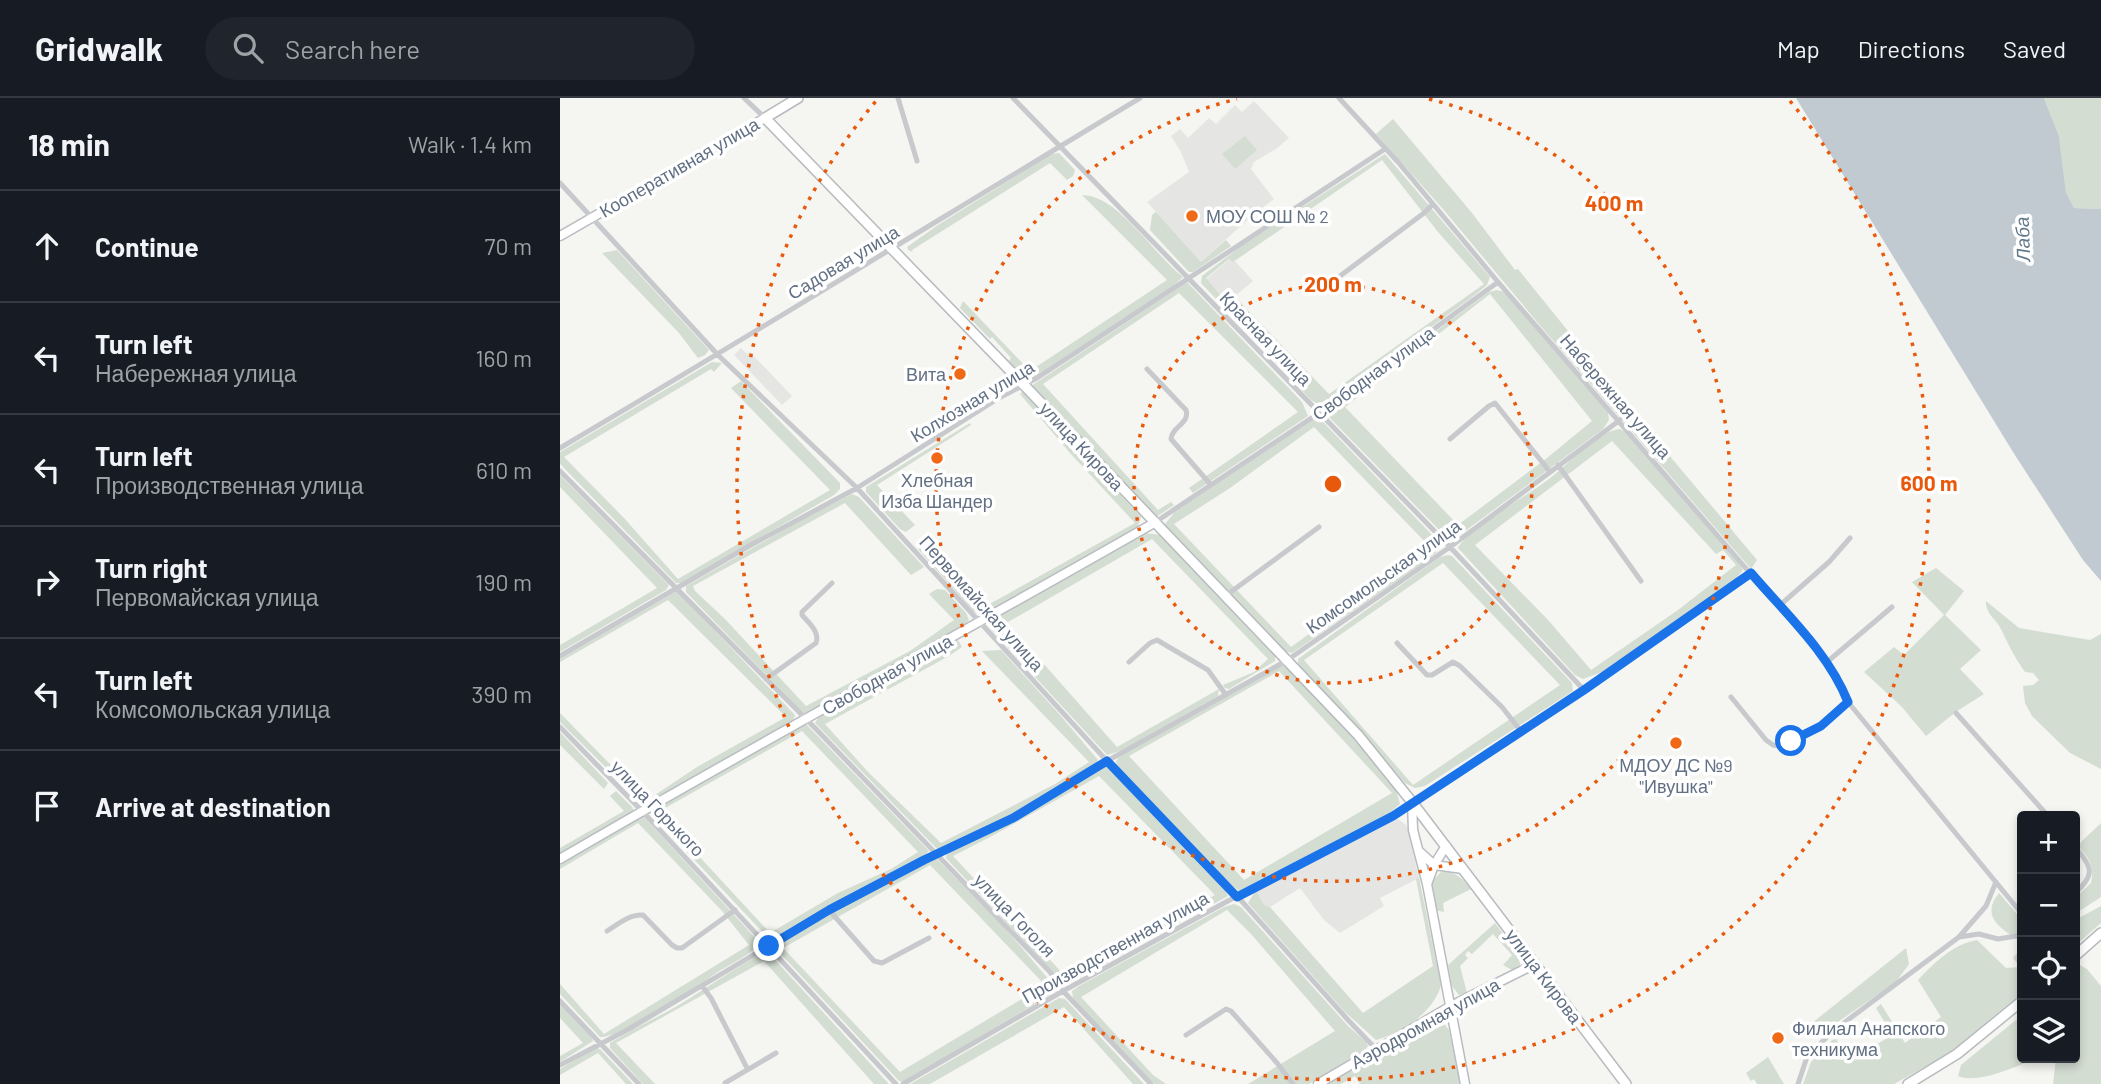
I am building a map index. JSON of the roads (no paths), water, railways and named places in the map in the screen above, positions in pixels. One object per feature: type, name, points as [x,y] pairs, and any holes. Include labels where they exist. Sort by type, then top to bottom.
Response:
[{"type":"main road","name":"Кооперативная улица","points":[[765,118],[798,98]]},
{"type":"main road","name":"улица Кирова","points":[[765,118],[1357,735],[1427,821],[1533,965],[1626,1084]]},
{"type":"main road","points":[[2080,952],[2101,933]]},
{"type":"main road","points":[[1908,1084],[1957,1054],[2017,1005]]},
{"type":"street","name":"улица Кирова","points":[[744,98],[765,118]]},
{"type":"street","points":[[898,98],[918,160]]},
{"type":"street","name":"Красная улица","points":[[1013,98],[1450,547],[1584,690]]},
{"type":"street","name":"Садовая улица","points":[[560,448],[1140,98]]},
{"type":"street","name":"Набережная улица","points":[[1339,98],[1827,662],[1840,682],[1848,702],[2017,908]]},
{"type":"street","name":"Кооперативная улица","points":[[560,236],[765,118]]},
{"type":"street","name":"Колхозная улица","points":[[560,656],[748,546],[857,488],[1190,279],[1385,149]]},
{"type":"street","name":"Первомайская улица","points":[[560,183],[718,355],[857,488],[1107,761],[1377,1049]]},
{"type":"street","points":[[1332,282],[1433,204]]},
{"type":"street","name":"Свободная улица","points":[[560,859],[643,813],[746,750],[980,623],[1154,523],[1319,413],[1498,282]]},
{"type":"street","points":[[1147,369],[1186,410],[1185,421],[1173,431],[1171,439],[1211,485]]},
{"type":"street","points":[[1450,439],[1489,406],[1496,404],[1550,472]]},
{"type":"street","name":"Комсомольская улица","points":[[560,1065],[629,1029],[829,910],[1013,818],[1107,761],[1286,661],[1450,547],[1619,420]]},
{"type":"street","points":[[1558,465],[1641,581]]},
{"type":"street","name":"улица Гоголя","points":[[560,471],[938,855],[1050,972],[1063,990],[1151,1084]]},
{"type":"street","points":[[1224,597],[1319,527]]},
{"type":"street","points":[[1779,606],[1829,562],[1850,538]]},
{"type":"street","name":"Производственная улица","points":[[904,1084],[1063,990],[1393,816],[1584,690],[1751,573]]},
{"type":"street","points":[[766,679],[816,643],[815,630],[802,612],[832,583]]},
{"type":"street","points":[[1827,662],[1892,607]]},
{"type":"street","points":[[1129,662],[1157,640],[1208,670],[1226,695]]},
{"type":"street","points":[[1397,643],[1427,675],[1433,676],[1453,662],[1502,707],[1520,730]]},
{"type":"street","points":[[1731,696],[1766,740],[1779,746],[1821,726],[1848,702]]},
{"type":"street","points":[[1956,713],[2044,811]]},
{"type":"street","name":"улица Горького","points":[[560,727],[896,1084]]},
{"type":"street","points":[[1412,802],[1413,830],[1427,884],[1465,1084]]},
{"type":"street","points":[[1413,830],[1416,824],[1427,821]]},
{"type":"street","points":[[1427,884],[1434,865],[1446,846]]},
{"type":"street","points":[[1418,850],[1434,865],[1463,869]]},
{"type":"street","points":[[2080,853],[2088,863],[2089,877],[2080,887]]},
{"type":"street","points":[[1798,1084],[1807,1058],[1833,1031],[1959,937],[1986,906],[1996,883]]},
{"type":"street","points":[[607,931],[627,919],[643,915],[672,945],[682,948],[735,910]]},
{"type":"street","points":[[829,910],[874,961],[882,963],[929,937]]},
{"type":"street","points":[[1959,937],[1979,934],[1998,939],[2017,936]]},
{"type":"street","name":"Аэродромная улица","points":[[1318,1084],[1451,1006],[1533,965]]},
{"type":"street","points":[[702,986],[711,998],[747,1068]]},
{"type":"street","points":[[560,1001],[639,1084]]},
{"type":"street","points":[[1185,1035],[1226,1009],[1231,1011],[1278,1063],[1293,1084]]},
{"type":"street","points":[[725,1083],[776,1052]]},
{"type":"water","name":"Лаба","points":[[1796,98],[2044,98],[2059,136],[2066,192],[2074,208],[2101,209],[2101,581],[2083,560],[2013,452]]},
{"type":"place","name":"МОУ СОШ № 2","points":[[1192,216]]},
{"type":"place","name":"Вита","points":[[960,374]]},
{"type":"place","name":"Хлебная Изба Шандер","points":[[937,458]]},
{"type":"place","name":"МДОУ ДС №9 \"Ивушка\"","points":[[1676,743]]},
{"type":"place","name":"Филиал Анапского техникума","points":[[1778,1038]]}]
